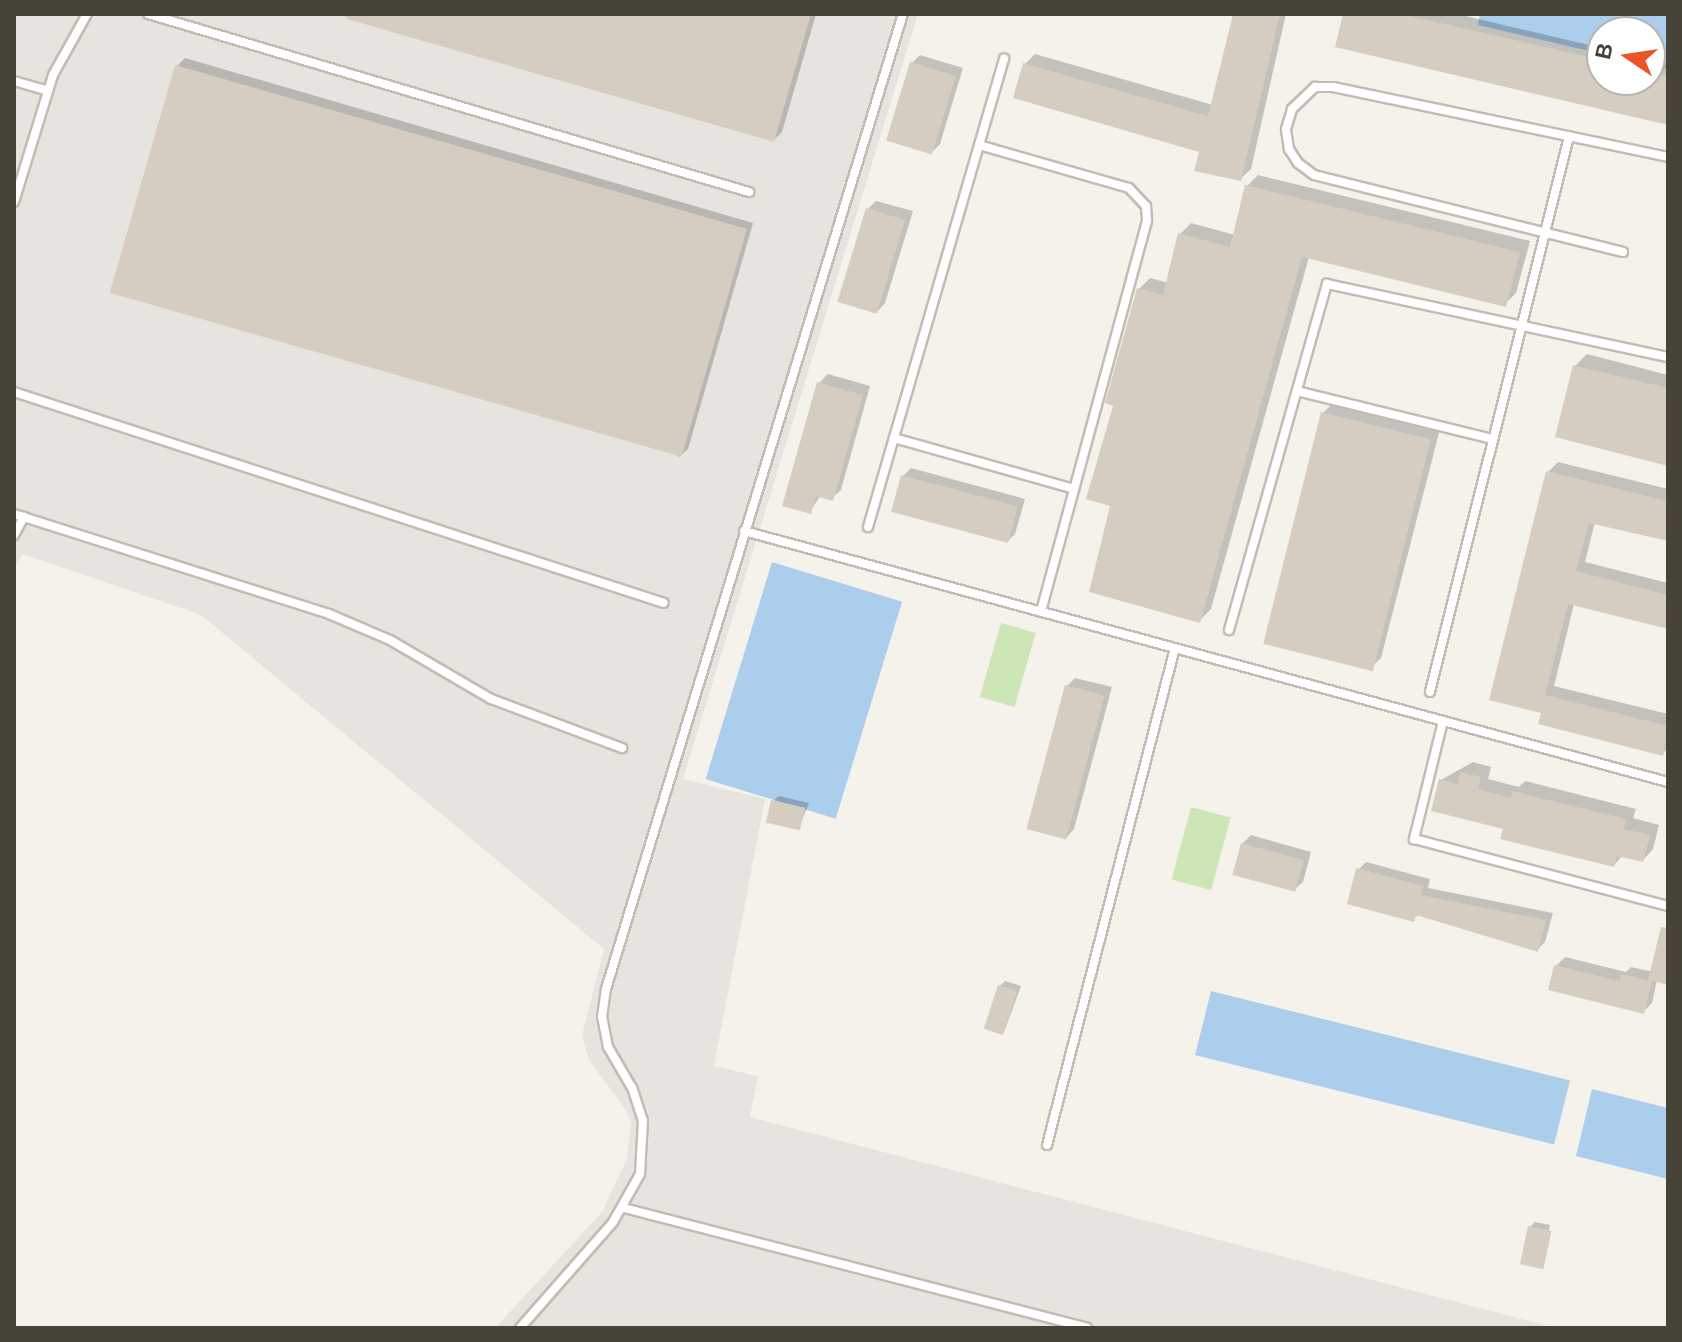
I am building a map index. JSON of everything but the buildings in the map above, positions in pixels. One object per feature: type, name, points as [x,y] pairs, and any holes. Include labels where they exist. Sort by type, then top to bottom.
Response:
[{"type":"lane","points":[[14,202],[63,51],[87,14]]},
{"type":"lane","points":[[148,14],[749,192]]},
{"type":"lane","points":[[520,1328],[624,1208],[640,1174],[643,1121],[632,1088],[608,1047],[603,1003],[903,14]]},
{"type":"lane","points":[[868,527],[1004,58]]},
{"type":"lane","points":[[14,81],[48,91]]},
{"type":"lane","points":[[1623,252],[1314,175],[1293,157],[1288,118],[1305,93],[1333,87],[1668,157]]},
{"type":"lane","points":[[1430,692],[1569,136]]},
{"type":"lane","points":[[979,145],[1129,188],[1146,206],[1147,221],[1041,612]]},
{"type":"lane","points":[[1229,630],[1327,284],[1668,357]]},
{"type":"lane","points":[[1297,391],[1493,439]]},
{"type":"lane","points":[[14,392],[664,603]]},
{"type":"lane","points":[[894,438],[1074,489]]},
{"type":"lane","points":[[14,514],[329,614],[390,640],[491,699],[622,748]]},
{"type":"lane","points":[[14,535],[24,517]]},
{"type":"lane","points":[[744,531],[1668,782]]},
{"type":"lane","points":[[1047,1145],[1175,648]]},
{"type":"lane","points":[[1443,721],[1414,839],[1668,906]]},
{"type":"lane","points":[[624,1208],[1087,1328]]},
{"type":"shaded area","points":[[14,14],[918,14],[683,779],[765,799],[714,1066],[758,1076],[750,1117],[1556,1328],[495,1328],[602,1212],[627,1159],[631,1123],[626,1110],[589,1060],[582,1035],[604,949],[201,615],[23,554],[14,567]]},
{"type":"green space","points":[[1001,623],[1036,633],[1014,707],[980,697]]},
{"type":"green space","points":[[1191,807],[1231,818],[1211,890],[1172,879]]},
{"type":"water","points":[[1480,14],[1668,14],[1668,69],[1666,16],[1586,16],[1586,50],[1478,25]]},
{"type":"water","points":[[772,562],[902,602],[836,819],[706,779]]},
{"type":"water","points":[[1211,991],[1570,1081],[1554,1145],[1195,1055]]},
{"type":"water","points":[[1592,1089],[1668,1108],[1668,1179],[1576,1156]]}]
